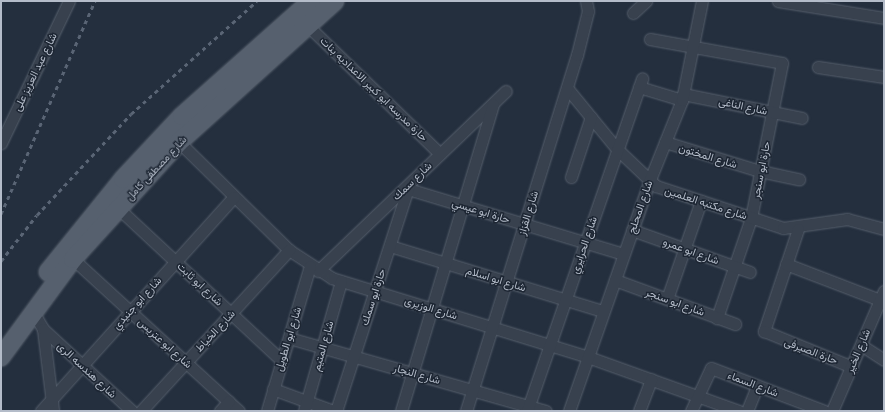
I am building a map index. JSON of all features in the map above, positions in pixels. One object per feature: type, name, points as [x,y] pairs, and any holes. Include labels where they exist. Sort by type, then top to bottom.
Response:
[{"type":"main road","name":"شارع مصطفى كامل","points":[[1,338],[67,246],[173,136],[311,1]]},
{"type":"main road","name":"شارع مصطفى كامل","points":[[1,357],[32,310],[73,259],[118,208],[173,136],[335,1]]},
{"type":"street","name":"شارع عبد العزيز على","points":[[1,143],[69,1]]},
{"type":"street","name":"شارع القزاز","points":[[466,411],[567,88],[588,15],[586,1]]},
{"type":"street","points":[[633,13],[646,1]]},
{"type":"street","name":"شارع المحلج","points":[[570,411],[648,182],[682,97],[695,44],[702,1]]},
{"type":"street","points":[[778,1],[884,18]]},
{"type":"street","name":"حارة مدرسه ابو كبير الاعداديه بنات","points":[[307,25],[440,154]]},
{"type":"street","points":[[650,39],[695,44]]},
{"type":"street","name":"حارة ابو سنجر","points":[[695,44],[777,60],[782,65],[751,218],[718,318]]},
{"type":"street","points":[[818,67],[884,77]]},
{"type":"street","name":"شارع الناغى","points":[[640,83],[682,97],[802,118]]},
{"type":"street","name":"شارع الحرايري","points":[[528,408],[640,83]]},
{"type":"street","name":"شارع مكتبه العلمين","points":[[567,88],[617,149],[648,182],[783,228],[798,229],[847,219],[884,229]]},
{"type":"street","name":"شارع سمك","points":[[314,268],[409,186],[506,91]]},
{"type":"street","points":[[401,411],[434,309],[492,104]]},
{"type":"street","points":[[571,177],[591,117]]},
{"type":"street","name":"شارع الوزيرى","points":[[173,136],[289,250],[314,268],[341,281],[493,326],[588,357],[739,411]]},
{"type":"street","name":"شارع المختون","points":[[665,142],[760,172],[799,179]]},
{"type":"street","name":"حارة ابو عيسي","points":[[409,186],[463,205],[623,254]]},
{"type":"street","name":"حارة ابو سمك","points":[[336,411],[409,186]]},
{"type":"street","name":"شارع ابو جنيدي","points":[[41,411],[52,396],[234,197]]},
{"type":"street","points":[[666,299],[701,201]]},
{"type":"street","name":"شارع ابو ثابت","points":[[118,208],[282,361]]},
{"type":"street","points":[[798,229],[786,264],[881,303]]},
{"type":"street","name":"شارع ابو عمرو","points":[[632,230],[750,272]]},
{"type":"street","name":"شارع ابو اسلام","points":[[390,246],[603,311]]},
{"type":"street","name":"شارع الخياط","points":[[141,411],[289,250]]},
{"type":"street","name":"شارع ابو عتريس","points":[[73,259],[239,411]]},
{"type":"street","name":"حارة الصيرفى","points":[[786,264],[763,328],[770,335],[852,367]]},
{"type":"street","name":"شارع ابو الطويل","points":[[267,411],[289,338],[314,268]]},
{"type":"street","name":"شارع ابو سنجر","points":[[615,280],[736,324]]},
{"type":"street","name":"شارع المتيم","points":[[306,406],[341,281]]},
{"type":"street","name":"شارع الخير","points":[[832,411],[881,303]]},
{"type":"street","points":[[32,310],[43,329],[53,411]]},
{"type":"street","name":"شارع هندسه الرى","points":[[43,329],[132,411]]},
{"type":"street","name":"شارع النجار","points":[[289,338],[473,390],[528,408],[546,411]]},
{"type":"street","points":[[861,345],[884,360]]},
{"type":"street","name":"شارع السماء","points":[[697,396],[710,368],[824,411]]},
{"type":"street","points":[[639,411],[651,379]]},
{"type":"street","points":[[747,411],[757,386]]},
{"type":"street","points":[[273,389],[306,406],[333,411]]},
{"type":"street","points":[[691,411],[697,396]]},
{"type":"street","points":[[220,411],[228,401]]},
{"type":"railway","points":[[1,214],[95,1]]},
{"type":"railway","points":[[1,261],[37,215],[131,114],[257,1]]}]
